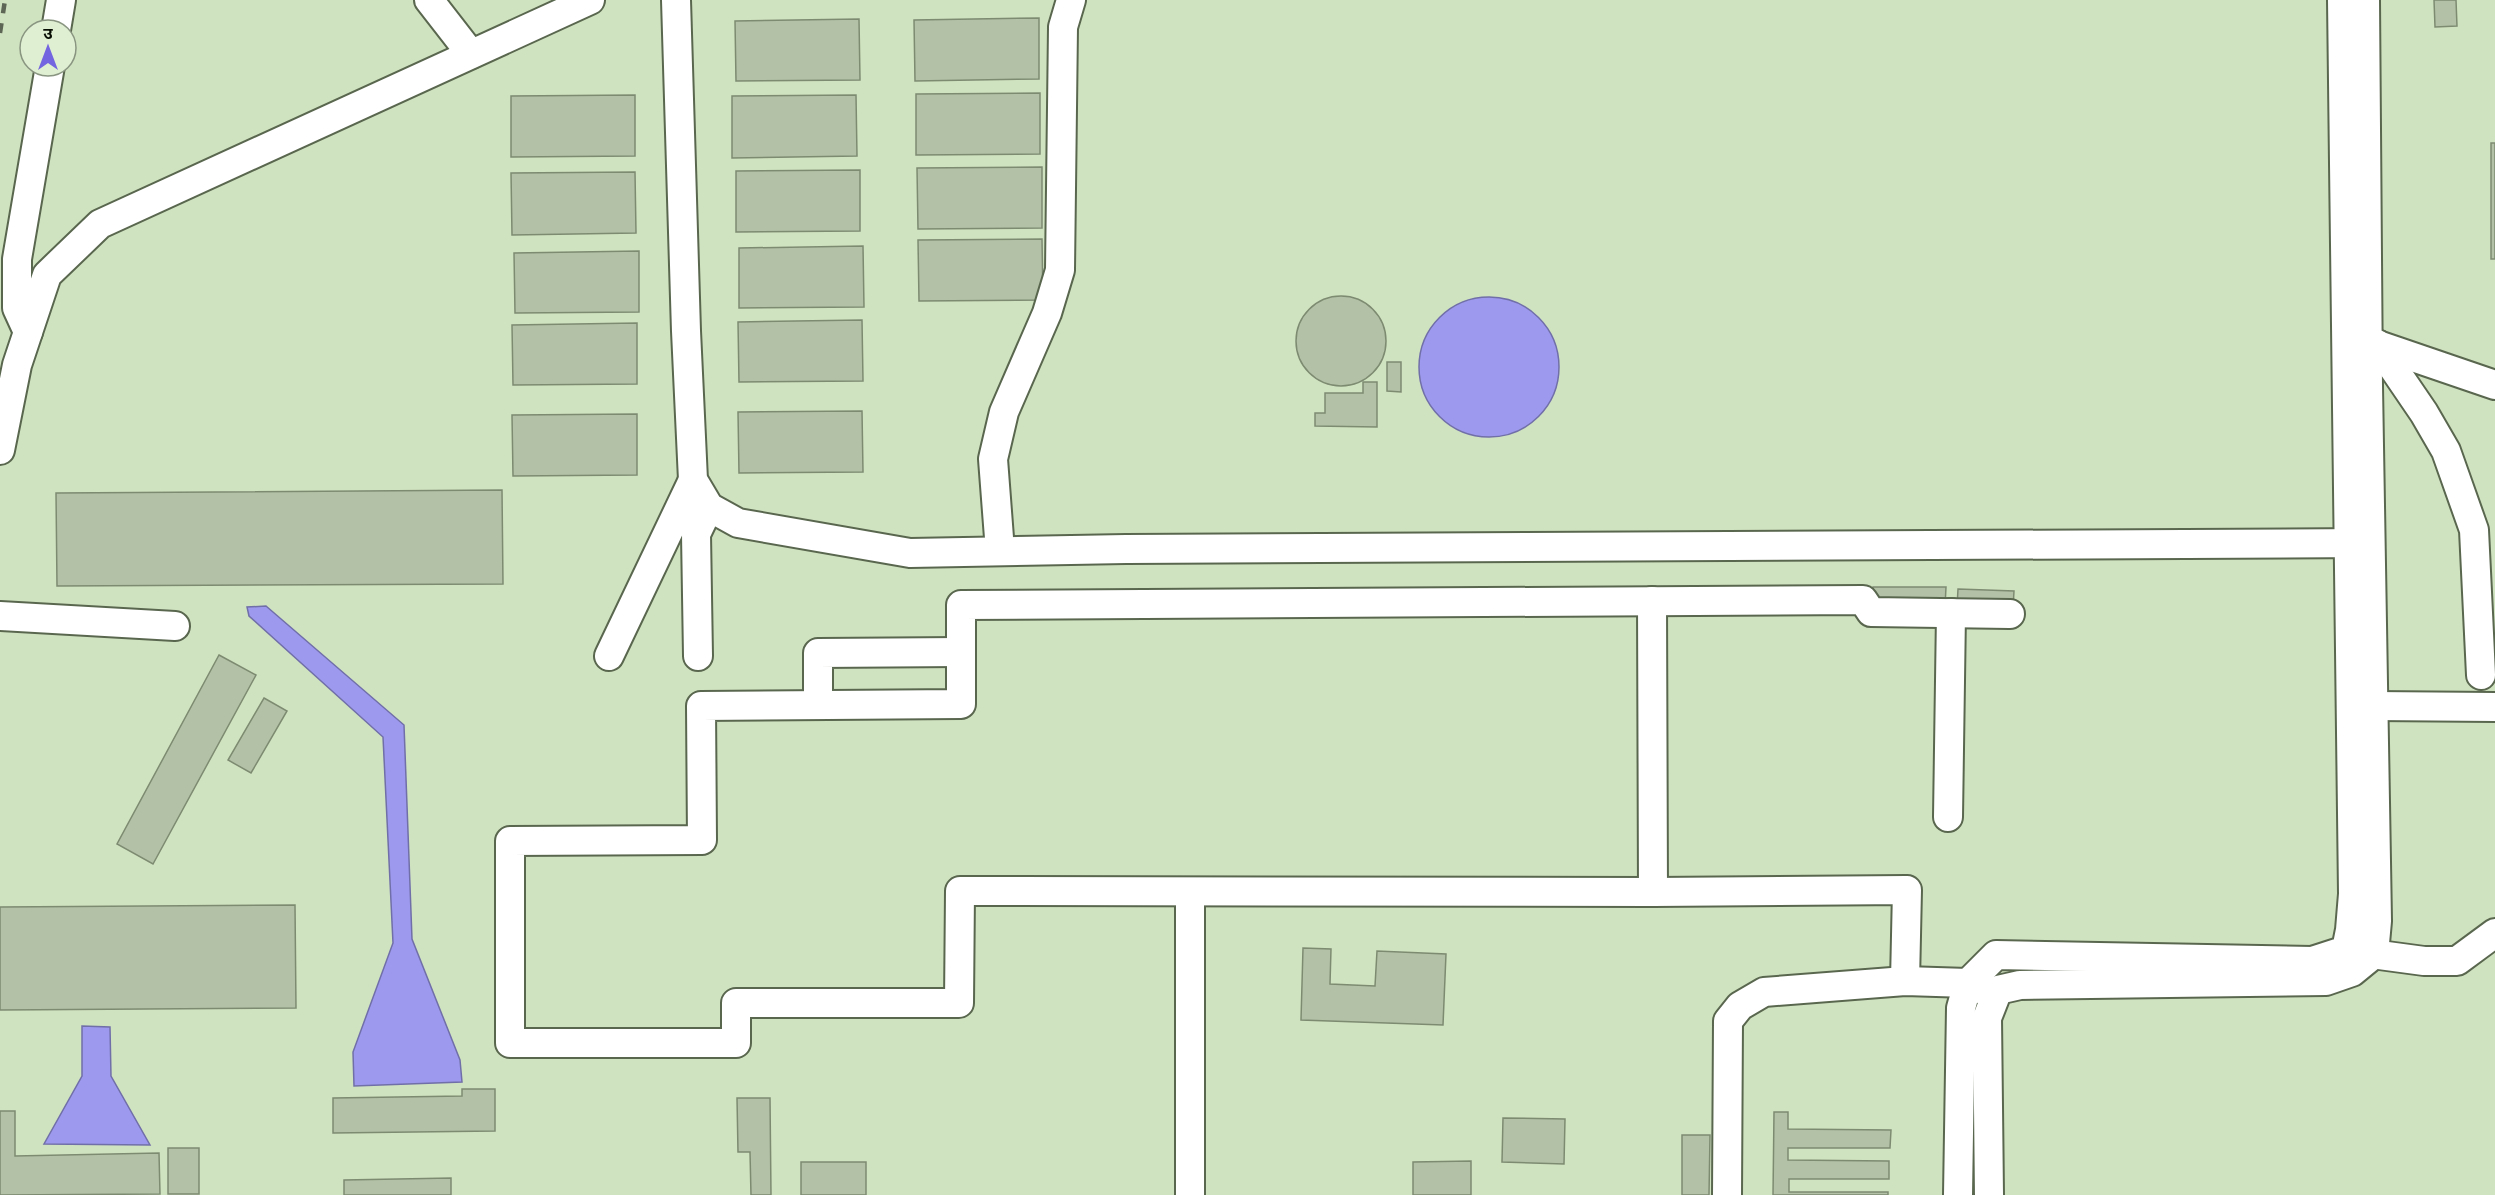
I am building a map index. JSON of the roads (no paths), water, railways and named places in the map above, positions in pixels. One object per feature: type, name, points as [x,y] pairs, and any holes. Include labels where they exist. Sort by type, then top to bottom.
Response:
[{"type":"lane","points":[[58,18],[61,0]]},
{"type":"lane","points":[[429,0],[471,54]]},
{"type":"lane","points":[[0,450],[17,365],[46,275],[100,224],[590,0]]},
{"type":"lane","points":[[676,0],[693,480],[709,507],[738,523],[910,553],[1138,549],[2359,543]]},
{"type":"lane","points":[[1000,551],[993,459],[1004,412],[1047,313],[1060,270],[1063,27],[1071,0]]},
{"type":"lane","points":[[1989,1195],[1987,1018],[1998,990],[2020,985],[2326,981],[2352,972],[2374,954],[2377,921],[2373,706],[2359,543],[2342,0]]},
{"type":"lane","points":[[2346,950],[2353,894],[2359,543],[2372,343],[2365,0]]},
{"type":"lane","points":[[28,332],[17,308],[17,259],[48,78]]},
{"type":"lane","points":[[2372,343],[2495,385]]},
{"type":"lane","points":[[2372,343],[2424,413],[2446,451],[2474,530],[2481,675]]},
{"type":"lane","points":[[609,656],[693,480]]},
{"type":"lane","points":[[698,656],[696,534],[709,507]]},
{"type":"lane","points":[[1905,981],[1907,890],[960,891],[959,1003],[736,1003],[736,1043],[510,1043],[510,841],[702,840],[701,706],[961,704],[961,605],[1863,600],[1871,612],[2010,614]]},
{"type":"lane","points":[[1652,601],[1653,892]]},
{"type":"lane","points":[[1948,816],[1951,613]]},
{"type":"lane","points":[[0,616],[176,626]]},
{"type":"lane","points":[[818,705],[818,653],[961,652]]},
{"type":"lane","points":[[2373,706],[2495,707]]},
{"type":"lane","points":[[1190,892],[1190,1195]]},
{"type":"lane","points":[[1958,1195],[1960,1008],[1968,983],[1996,955],[2312,961],[2346,950],[2424,962],[2457,962],[2495,933]]},
{"type":"lane","points":[[1728,1195],[1728,1021],[1740,1006],[1764,992],[1905,981],[1968,983],[1996,996]]},
{"type":"railway","points":[[0,33],[5,0]]}]
